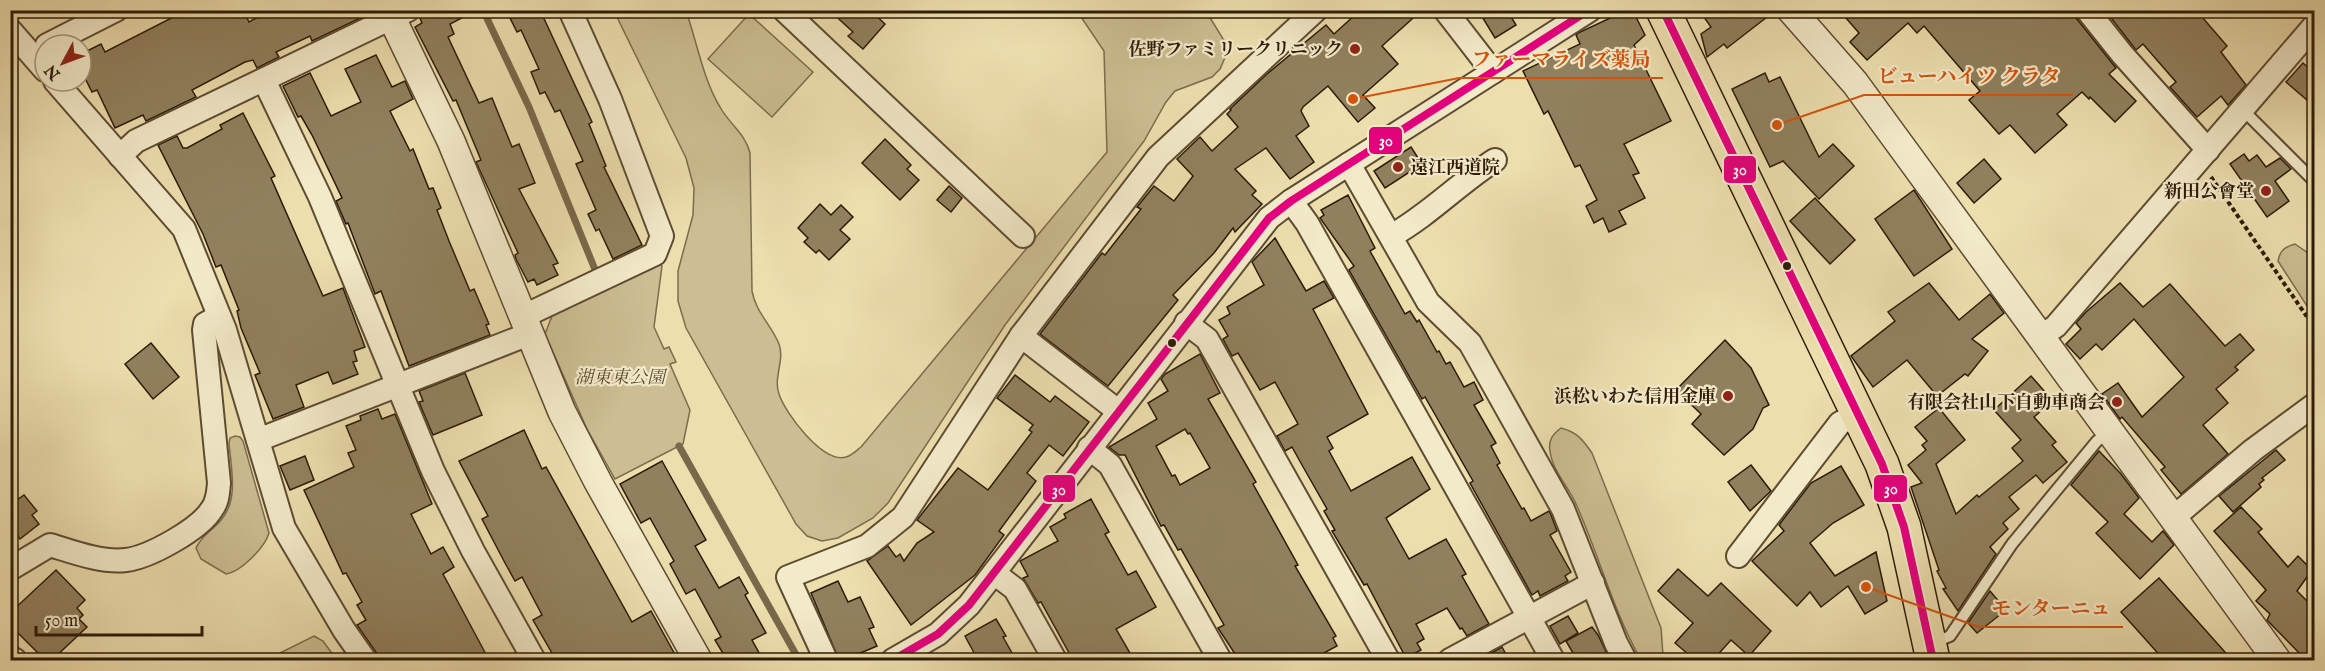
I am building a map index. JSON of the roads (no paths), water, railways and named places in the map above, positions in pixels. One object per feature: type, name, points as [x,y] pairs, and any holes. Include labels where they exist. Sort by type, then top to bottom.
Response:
[{"type":"main road","points":[[1664,10],[1859,414],[1894,495],[1931,652]]},
{"type":"street","points":[[77,33],[116,10]]},
{"type":"street","points":[[258,440],[397,387],[526,326],[655,254],[662,236],[610,99],[570,10]]},
{"type":"street","points":[[784,10],[1023,236]]},
{"type":"street","points":[[826,660],[788,577],[846,557],[867,546],[903,517],[1022,336],[1158,158],[1316,10]]},
{"type":"street","points":[[1444,10],[1493,72]]},
{"type":"street","points":[[893,660],[926,642],[949,625],[993,573],[1258,229],[1292,201],[1348,164],[1590,10]]},
{"type":"street","points":[[1791,10],[1855,83],[2277,660]]},
{"type":"street","points":[[2087,10],[2203,156]]},
{"type":"street","points":[[2309,10],[2314,18]]},
{"type":"street","points":[[120,156],[136,141],[264,80],[396,13],[577,443],[698,660]]},
{"type":"street","points":[[2041,337],[2056,326],[2314,26]]},
{"type":"street","points":[[10,30],[33,47]]},
{"type":"street","points":[[264,80],[320,197],[397,387],[459,525],[534,660]]},
{"type":"street","points":[[65,93],[184,230],[219,316],[284,528],[344,630],[365,660]]},
{"type":"street","points":[[1391,236],[1404,229],[1470,176],[1496,160]]},
{"type":"street","points":[[1348,164],[1428,302],[1470,343],[1563,509],[1616,643],[1625,660]]},
{"type":"street","points":[[1292,201],[1307,223],[1553,660]]},
{"type":"street","points":[[10,569],[50,545],[90,556],[126,560],[160,549],[212,511],[218,498],[219,483],[204,330],[205,324],[219,316]]},
{"type":"street","points":[[1186,322],[1207,339],[1388,660]]},
{"type":"street","points":[[1022,336],[1118,411]]},
{"type":"street","points":[[2173,518],[2253,450],[2314,405]]},
{"type":"street","points":[[1738,556],[1840,423],[1859,414]]},
{"type":"street","points":[[1089,448],[1110,465],[1220,660]]},
{"type":"street","points":[[993,573],[1015,589],[1055,660]]},
{"type":"street","points":[[1450,660],[1593,583]]},
{"type":"street","points":[[10,657],[15,660]]},
{"type":"lane","points":[[2242,110],[2314,182]]},
{"type":"lane","points":[[1931,652],[1950,636],[2012,544],[2097,441],[2110,432]]},
{"type":"waterway","points":[[483,10],[529,107],[596,272]]},
{"type":"waterway","points":[[679,446],[799,660]]},
{"type":"place","name":"佐野ファミリークリニック","points":[[1355,49]]},
{"type":"place","name":"ファーマライズ薬局","points":[[1353,99]]},
{"type":"place","name":"ビューハイツ クラタ","points":[[1777,125]]},
{"type":"place","name":"遠江西道院","points":[[1398,167]]},
{"type":"place","name":"新田公會堂","points":[[2266,191]]},
{"type":"place","name":"浜松いわた信用金庫","points":[[1728,396]]},
{"type":"place","name":"有限会社山下自動車商会","points":[[2117,402]]},
{"type":"place","name":"モンターニュ","points":[[1866,587]]},
{"type":"park label","name":"湖東東公園","points":[[620,377]]}]
